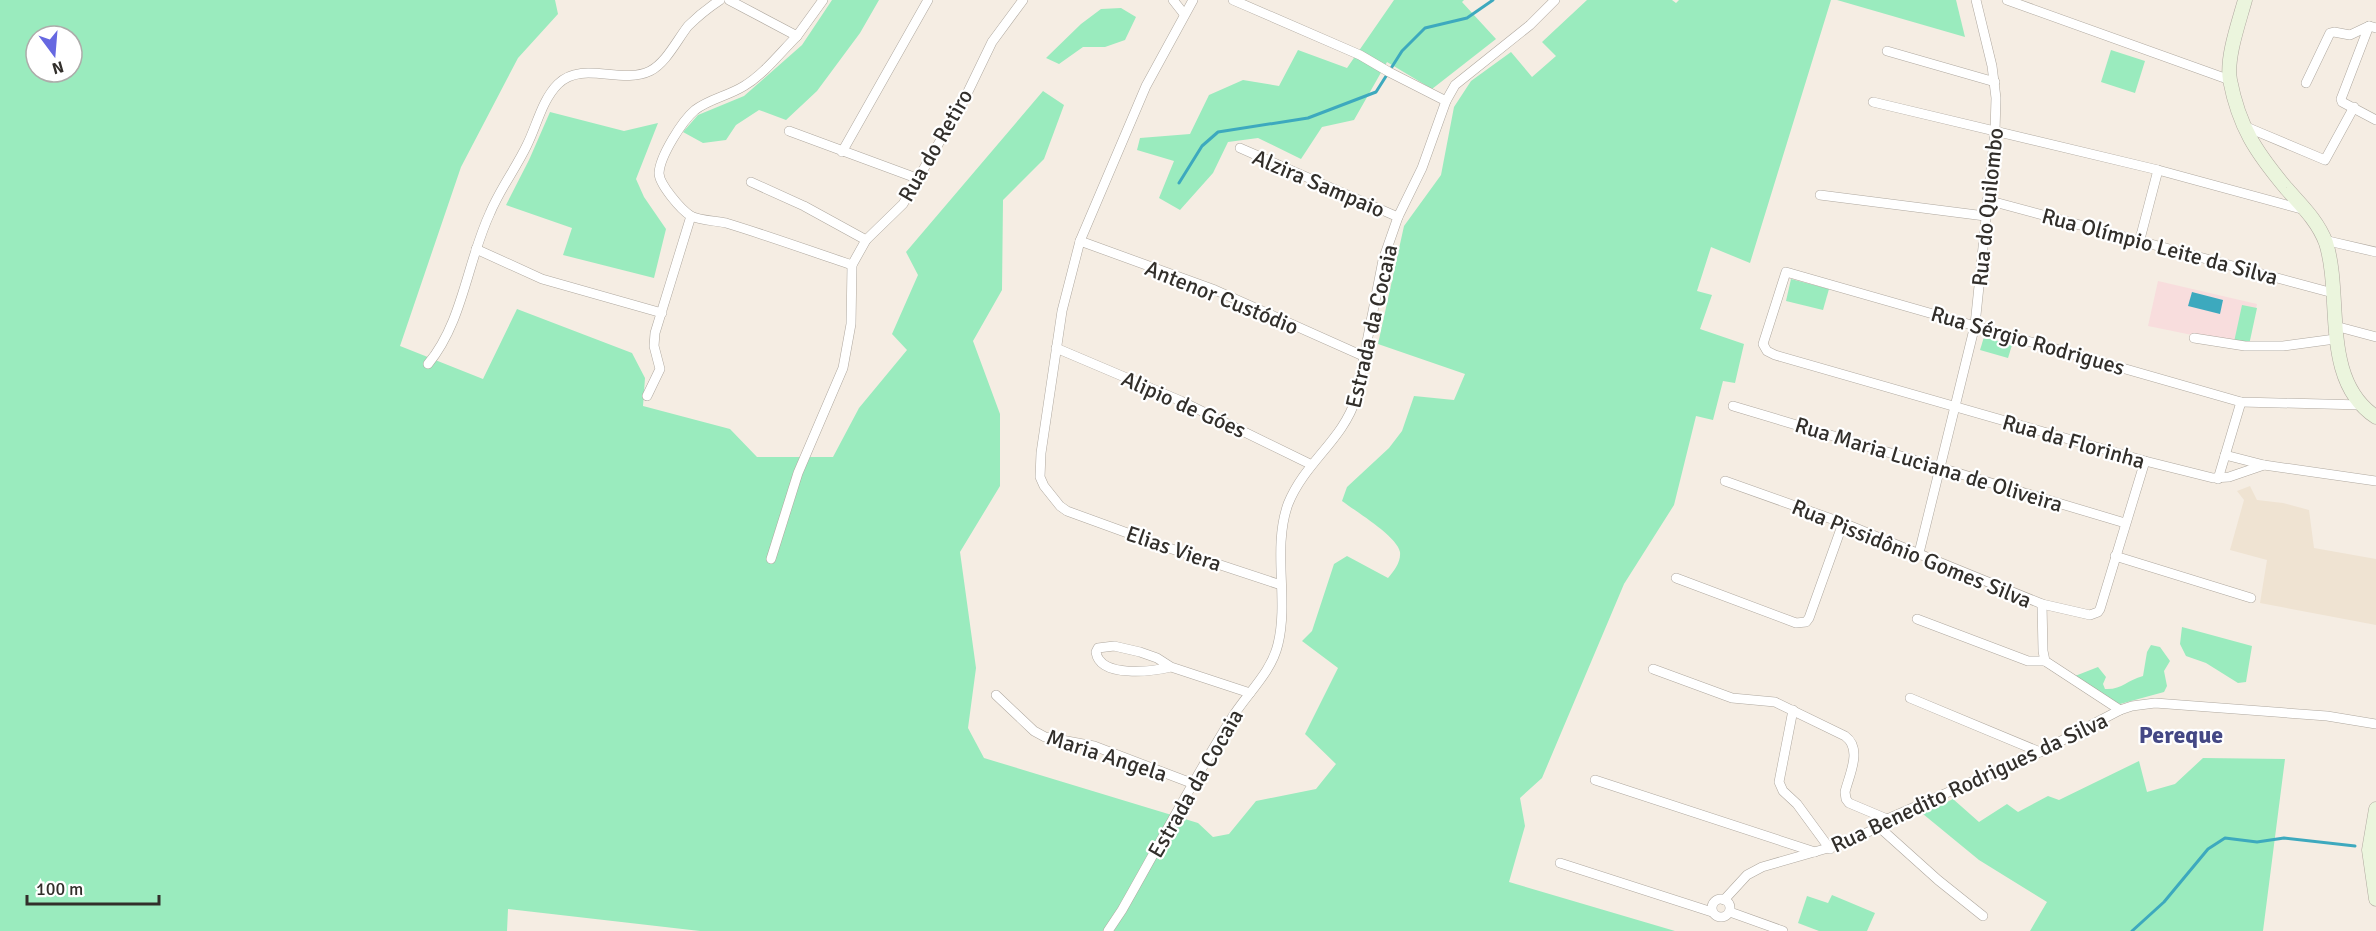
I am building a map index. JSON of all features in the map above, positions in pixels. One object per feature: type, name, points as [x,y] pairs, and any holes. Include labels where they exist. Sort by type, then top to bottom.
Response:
[{"type":"main road","points":[[2245,0],[2230,62],[2230,80],[2243,125],[2260,156],[2318,226],[2330,260],[2335,332],[2343,369],[2362,405],[2376,417]]},
{"type":"main road","points":[[2376,809],[2369,850],[2376,899]]},
{"type":"street","points":[[428,364],[436,354],[451,322],[490,212],[527,146],[547,99],[557,85],[567,77],[581,73],[620,77],[636,76],[652,71],[698,15],[720,0]]},
{"type":"street","points":[[729,0],[797,36]]},
{"type":"street","points":[[823,0],[797,36],[755,79],[695,110],[677,132],[659,174],[663,185],[691,216],[725,223],[852,265]]},
{"type":"street","points":[[842,152],[928,0]]},
{"type":"street","name":"Rua do Retiro","points":[[771,559],[798,473],[843,368],[851,324],[852,265],[866,240],[903,204],[963,102],[992,42],[1023,0]]},
{"type":"street","points":[[1173,0],[1184,14]]},
{"type":"street","points":[[1193,0],[1146,86],[1080,241],[1071,272],[1056,348],[1039,467],[1044,486],[1067,511],[1281,585]]},
{"type":"street","points":[[1233,0],[1360,55],[1446,101]]},
{"type":"street","name":"Estrada da Cocaia","points":[[1108,931],[1231,719],[1264,675],[1278,643],[1282,526],[1288,504],[1311,464],[1351,415],[1383,260],[1398,217],[1422,168],[1446,101],[1455,85],[1530,25],[1555,0]]},
{"type":"street","name":"Rua do Quilombo","points":[[1919,553],[1975,325],[1995,131],[1995,82],[1976,0]]},
{"type":"street","points":[[2007,0],[2230,80]]},
{"type":"street","points":[[2306,83],[2330,33],[2350,35],[2372,27]]},
{"type":"street","points":[[2372,27],[2341,99],[2342,102],[2376,120]]},
{"type":"street","points":[[1887,51],[1995,82]]},
{"type":"street","points":[[1873,102],[2158,170],[2305,210]]},
{"type":"street","points":[[2243,125],[2325,160],[2354,107]]},
{"type":"street","points":[[789,131],[919,179]]},
{"type":"street","name":"Alzira Sampaio","points":[[1240,148],[1398,217]]},
{"type":"street","points":[[2139,239],[2158,170]]},
{"type":"street","points":[[751,182],[804,206],[866,240]]},
{"type":"street","points":[[1820,195],[1986,216]]},
{"type":"street","name":"Rua Olímpio Leite da Silva","points":[[1987,200],[2333,293]]},
{"type":"street","points":[[647,396],[660,369],[654,340],[691,216]]},
{"type":"street","points":[[2324,240],[2376,252]]},
{"type":"street","name":"Antenor Custódio","points":[[1080,241],[1215,290],[1364,356]]},
{"type":"street","points":[[476,249],[542,279],[662,313]]},
{"type":"street","name":"Rua Sérgio Rodrigues","points":[[1774,355],[1767,351],[1763,344],[1786,272],[2241,402],[2362,405]]},
{"type":"street","points":[[2194,338],[2245,346],[2283,346],[2335,332],[2376,337]]},
{"type":"street","name":"Alipio de Góes","points":[[1056,348],[1181,401],[1311,464]]},
{"type":"street","name":"Rua da Florinha","points":[[1774,355],[2145,461],[2218,479]]},
{"type":"street","points":[[2218,479],[2241,402]]},
{"type":"street","name":"Rua Maria Luciana de Oliveira","points":[[1733,406],[2125,522]]},
{"type":"street","points":[[2225,455],[2264,465],[2376,481]]},
{"type":"street","points":[[2145,461],[2115,556],[2251,598]]},
{"type":"street","points":[[2218,479],[2264,465]]},
{"type":"street","name":"Rua Pissidônio Gomes Silva","points":[[1725,481],[1843,523],[2042,604],[2090,615],[2100,609],[2115,556]]},
{"type":"street","points":[[1676,578],[1796,623],[1802,623],[1809,618],[1843,523]]},
{"type":"street","points":[[2042,604],[2045,661]]},
{"type":"street","points":[[1917,619],[2028,662],[2045,661],[2120,710]]},
{"type":"street","points":[[1172,667],[1156,670],[1113,668],[1100,661],[1096,652],[1098,648],[1114,646],[1157,658],[1172,667],[1250,693]]},
{"type":"street","points":[[1653,669],[1732,698],[1775,702],[1851,741],[1855,752],[1845,799],[1849,803],[1887,819]]},
{"type":"street","name":"Maria Angela","points":[[996,695],[1034,731],[1045,737],[1094,746],[1194,784]]},
{"type":"street","points":[[1911,698],[2040,752]]},
{"type":"street","name":"Rua Benedito Rodrigues da Silva","points":[[1725,900],[1747,875],[1762,867],[1830,849],[1879,827],[1887,819],[2040,752],[2132,706],[2155,703],[2327,716],[2376,724]]},
{"type":"street","points":[[1793,710],[1779,782],[1783,791],[1807,815],[1830,849]]},
{"type":"street","points":[[1595,780],[1817,853]]},
{"type":"street","points":[[1879,827],[1938,880],[1983,916]]},
{"type":"street","points":[[1560,863],[1712,912],[1722,918],[1730,912],[1731,906],[1725,900],[1719,899],[1714,902],[1712,912]]},
{"type":"street","points":[[1730,912],[1783,931]]},
{"type":"shaded area","points":[[2158,281],[2257,304],[2246,346],[2148,326]]},
{"type":"shaded area","points":[[2250,486],[2257,500],[2283,503],[2309,510],[2314,548],[2376,559],[2376,625],[2260,603],[2267,560],[2230,550],[2244,500],[2237,491]]},
{"type":"green space","points":[[0,0],[555,0],[558,14],[518,58],[461,167],[400,346],[483,379],[517,309],[632,353],[645,378],[643,406],[730,429],[757,457],[833,457],[859,408],[907,350],[892,334],[918,275],[906,252],[1043,91],[1064,105],[1044,159],[1003,200],[1002,290],[973,341],[1000,414],[1000,486],[960,552],[976,668],[968,728],[984,758],[1198,823],[1213,837],[1229,834],[1256,801],[1316,789],[1336,764],[1305,734],[1338,668],[1302,641],[1312,631],[1334,564],[1347,556],[1388,578],[1395,569],[1400,552],[1397,546],[1375,524],[1342,501],[1347,487],[1389,448],[1402,431],[1414,396],[1454,400],[1465,374],[1378,344],[1404,226],[1441,175],[1454,107],[1471,81],[1511,52],[1532,77],[1556,56],[1542,42],[1587,0],[1672,0],[1676,3],[1679,0],[1831,0],[1750,263],[1711,247],[1697,291],[1712,295],[1700,329],[1744,344],[1735,383],[1723,381],[1713,420],[1696,416],[1674,505],[1624,584],[1542,778],[1520,798],[1525,826],[1509,882],[1675,931],[700,931],[508,909],[507,931],[0,931]]},
{"type":"green space","points":[[832,0],[879,0],[860,33],[817,91],[786,120],[759,110],[736,125],[726,140],[703,143],[683,132],[698,115],[744,96],[802,45]]},
{"type":"green space","points":[[1394,0],[1464,0],[1462,2],[1496,39],[1432,89],[1387,62],[1354,120],[1322,127],[1301,159],[1258,138],[1228,142],[1213,173],[1180,210],[1159,198],[1174,161],[1137,150],[1140,138],[1190,134],[1209,95],[1243,80],[1279,86],[1298,50],[1347,68]]},
{"type":"green space","points":[[1837,0],[1956,0],[1965,37]]},
{"type":"green space","points":[[1121,8],[1136,17],[1125,40],[1105,47],[1083,47],[1059,64],[1046,58],[1081,24],[1101,9]]},
{"type":"green space","points":[[2111,50],[2145,61],[2135,93],[2101,82]]},
{"type":"green space","points":[[550,112],[624,131],[658,123],[636,179],[644,197],[666,229],[654,278],[563,255],[572,228],[506,205]]},
{"type":"green space","points":[[1791,279],[1829,289],[1823,310],[1786,301]]},
{"type":"green space","points":[[2242,305],[2257,308],[2249,345],[2234,342]]},
{"type":"green space","points":[[1984,337],[2012,345],[2008,358],[1980,350]]},
{"type":"green space","points":[[2182,627],[2252,646],[2246,682],[2238,683],[2206,663],[2186,656],[2180,644]]},
{"type":"green space","points":[[2151,645],[2160,647],[2170,661],[2164,671],[2167,686],[2164,692],[2120,704],[2110,701],[2075,676],[2098,667],[2106,677],[2103,684],[2105,689],[2120,686],[2143,676],[2147,652]]},
{"type":"green space","points":[[2203,758],[2285,759],[2263,931],[2030,931],[2047,902],[1979,860],[1923,814],[1953,799],[1979,822],[2007,804],[2018,812],[2048,796],[2059,800],[2139,761],[2147,792],[2175,784]]},
{"type":"green space","points":[[1832,895],[1875,913],[1867,931],[1819,931],[1798,923],[1807,896],[1828,903]]},
{"type":"water","points":[[2192,292],[2223,300],[2220,314],[2188,306]]},
{"type":"waterway","points":[[1179,183],[1202,146],[1218,132],[1308,118],[1376,92],[1402,51],[1425,28],[1467,18],[1493,0]]},
{"type":"waterway","points":[[2132,931],[2164,902],[2208,849],[2225,838],[2257,842],[2284,838],[2355,846]]},
{"type":"district","name":"Pereque","points":[[2181,735]]}]
